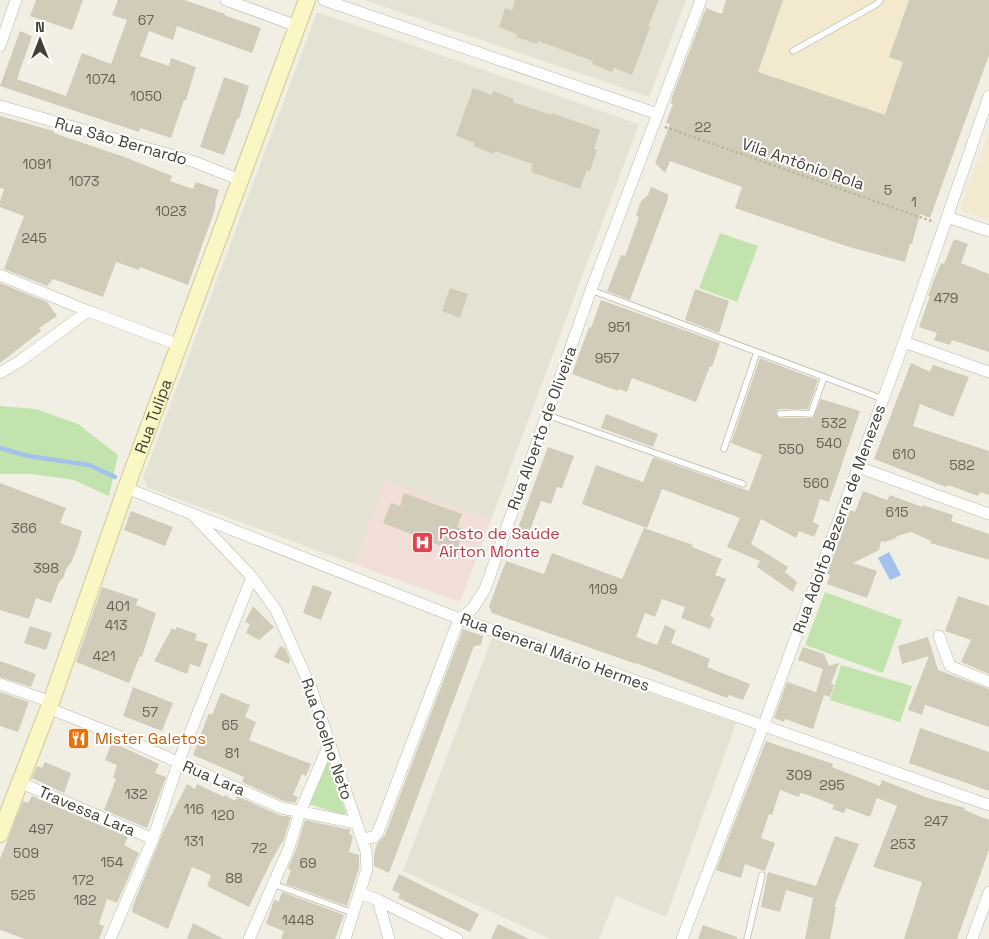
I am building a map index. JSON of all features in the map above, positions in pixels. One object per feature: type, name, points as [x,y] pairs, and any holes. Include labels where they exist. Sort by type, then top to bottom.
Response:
[{"type":"street","points":[[0,46],[16,0]]},
{"type":"street","points":[[226,0],[297,26]]},
{"type":"street","name":"Rua Tulipa","points":[[0,834],[21,783],[126,488],[307,0]]},
{"type":"street","points":[[324,0],[656,119]]},
{"type":"street","name":"Rua Alberto de Oliveira","points":[[362,839],[374,837],[378,832],[460,619],[473,608],[485,589],[591,290],[701,0]]},
{"type":"street","name":"Rua Adolfo Bezerra de Menezes","points":[[682,939],[764,727],[904,342],[989,96]]},
{"type":"street","name":"Rua São Bernardo","points":[[0,106],[195,162],[240,180]]},
{"type":"street","points":[[946,221],[989,231]]},
{"type":"street","points":[[0,276],[179,345]]},
{"type":"street","points":[[0,373],[20,361],[88,311]]},
{"type":"street","points":[[904,342],[989,372]]},
{"type":"street","points":[[858,467],[989,514]]},
{"type":"street","name":"Rua General Mário Hermes","points":[[126,488],[189,511],[460,619],[989,805]]},
{"type":"street","name":"Rua Coelho Neto","points":[[189,511],[252,577],[276,610],[311,688],[366,851],[367,869],[360,893]]},
{"type":"street","points":[[110,939],[153,839],[178,763],[252,577]]},
{"type":"street","points":[[939,636],[950,666],[989,682]]},
{"type":"street","name":"Rua Lara","points":[[0,684],[282,808],[356,823]]},
{"type":"street","points":[[248,939],[288,848],[300,812],[330,742]]},
{"type":"street","name":"Travessa Lara","points":[[21,783],[153,839]]},
{"type":"street","points":[[972,939],[989,892]]},
{"type":"street","points":[[345,939],[360,893],[457,939]]},
{"type":"street","points":[[378,900],[389,939]]},
{"type":"lane","points":[[793,51],[877,4],[880,0]]},
{"type":"lane","points":[[591,290],[883,399]]},
{"type":"lane","points":[[724,449],[757,352]]},
{"type":"lane","points":[[780,414],[811,414],[824,377]]},
{"type":"lane","points":[[547,415],[743,484]]},
{"type":"lane","points":[[747,939],[762,874]]},
{"type":"lane","points":[[273,884],[353,913]]},
{"type":"path","name":"Vila Antônio Rola","points":[[656,119],[946,221]]},
{"type":"shaded area","points":[[364,0],[686,0],[649,97]]},
{"type":"shaded area","points":[[726,0],[989,0],[989,55],[940,190],[691,105]]},
{"type":"shaded area","points":[[317,12],[639,124],[491,520],[385,481],[354,564],[148,488],[143,478]]},
{"type":"shaded area","points":[[989,131],[989,220],[960,210]]},
{"type":"shaded area","name":"Posto de Saúde Airton Monte","points":[[385,481],[491,520],[460,602],[354,564]]},
{"type":"shaded area","points":[[492,638],[736,723],[666,917],[616,896],[599,939],[550,939],[403,871]]},
{"type":"green space","points":[[720,233],[758,246],[737,302],[699,288]]},
{"type":"green space","points":[[0,406],[36,409],[78,424],[118,455],[109,496],[74,480],[32,474],[0,474]]},
{"type":"green space","points":[[825,592],[902,620],[883,673],[805,645]]},
{"type":"green space","points":[[841,665],[912,686],[900,722],[830,700]]},
{"type":"green space","points":[[327,755],[346,813],[343,815],[309,804]]},
{"type":"water","points":[[889,552],[901,575],[890,580],[878,558]]},
{"type":"building","points":[[36,0],[83,0],[72,30],[30,16]]},
{"type":"building","points":[[118,0],[184,0],[261,28],[252,53],[177,26],[173,40],[149,31],[140,56],[169,66],[171,58],[196,67],[186,100],[184,100],[171,138],[140,128],[139,132],[0,86],[20,31],[32,36],[17,79],[66,96],[82,53],[111,64],[127,20],[112,15]]},
{"type":"building","points":[[515,0],[659,0],[648,26],[650,27],[632,75],[614,68],[612,72],[592,64],[593,61],[538,41],[537,44],[516,37],[517,34],[499,27],[505,8],[512,10]]},
{"type":"building","points":[[726,0],[783,0],[758,72],[885,115],[903,62],[889,57],[909,0],[989,0],[989,55],[930,218],[920,214],[905,262],[849,247],[735,208],[742,187],[670,161],[665,173],[655,163],[670,124],[666,123],[673,104],[671,104],[672,97],[706,8],[722,14]]},
{"type":"building","points":[[224,77],[249,86],[239,119],[237,119],[224,155],[200,147]]},
{"type":"building","points":[[473,88],[492,95],[493,91],[514,99],[513,102],[600,130],[594,149],[597,150],[590,171],[587,170],[580,189],[534,173],[531,171],[533,164],[495,151],[494,154],[473,146],[475,143],[456,136]]},
{"type":"building","points":[[0,116],[54,131],[54,133],[127,158],[172,176],[170,181],[193,189],[196,182],[219,190],[214,212],[188,285],[140,267],[139,270],[116,262],[103,297],[53,279],[47,286],[4,269],[24,216],[0,207],[4,189],[0,188]]},
{"type":"building","points":[[651,187],[668,194],[668,199],[630,300],[607,291],[621,255],[625,256],[639,217],[636,216],[641,201],[648,195]]},
{"type":"building","points":[[954,239],[968,244],[961,263],[989,274],[989,352],[952,340],[950,345],[934,340],[937,333],[919,327],[933,282],[941,263],[944,264]]},
{"type":"building","points":[[0,283],[47,302],[57,316],[39,328],[41,331],[0,363]]},
{"type":"building","points":[[450,288],[468,294],[460,318],[442,311]]},
{"type":"building","points":[[695,289],[729,301],[719,333],[685,320]]},
{"type":"building","points":[[601,300],[720,343],[712,367],[710,366],[696,402],[632,378],[627,392],[619,389],[618,391],[572,374]]},
{"type":"building","points":[[760,358],[818,380],[808,409],[779,409],[776,412],[778,418],[813,418],[821,399],[860,411],[829,502],[820,499],[813,522],[819,525],[814,537],[799,531],[796,538],[761,519],[751,544],[788,567],[785,572],[797,582],[793,592],[757,567],[760,561],[727,547],[740,518],[662,489],[647,528],[582,504],[596,465],[643,482],[653,457],[749,491],[762,455],[731,443]]},
{"type":"building","points":[[911,363],[930,372],[933,365],[969,377],[953,417],[920,404],[913,426],[989,451],[989,495],[980,492],[978,496],[948,485],[946,487],[874,459]]},
{"type":"building","points":[[606,414],[658,434],[653,447],[601,428]]},
{"type":"building","points":[[548,447],[574,456],[562,488],[557,487],[551,504],[541,501],[529,533],[518,528]]},
{"type":"building","points":[[0,483],[66,508],[60,523],[82,531],[71,563],[59,582],[51,603],[36,598],[29,619],[0,610]]},
{"type":"building","points":[[863,491],[887,500],[890,495],[922,507],[923,505],[953,515],[951,521],[989,534],[989,560],[930,543],[931,541],[911,532],[885,542],[881,541],[879,550],[853,563],[877,571],[867,598],[827,584],[830,575],[827,574],[850,510],[855,512]]},
{"type":"building","points":[[404,493],[462,514],[457,527],[464,530],[457,550],[452,548],[451,550],[383,523],[391,503],[400,506]]},
{"type":"building","points":[[131,511],[173,527],[165,546],[124,530]]},
{"type":"building","points":[[644,528],[693,545],[692,547],[722,559],[715,575],[726,579],[710,616],[714,618],[710,629],[681,618],[685,607],[662,599],[655,617],[645,613],[636,637],[657,645],[665,625],[676,630],[671,643],[710,659],[707,667],[750,684],[743,700],[729,695],[727,698],[636,663],[492,613],[489,606],[506,561],[544,574],[552,553],[622,579]]},
{"type":"building","points":[[313,585],[332,592],[321,620],[303,613]]},
{"type":"building","points":[[102,587],[138,599],[136,605],[156,613],[142,657],[140,656],[129,683],[76,662]]},
{"type":"building","points":[[958,596],[989,606],[989,674],[961,662],[971,640],[945,631]]},
{"type":"building","points":[[253,606],[274,627],[259,640],[246,633],[250,624],[245,622]]},
{"type":"building","points":[[30,626],[52,633],[46,650],[24,643]]},
{"type":"building","points":[[177,627],[197,634],[195,640],[208,644],[200,667],[190,664],[187,674],[154,661],[172,628],[175,630]]},
{"type":"building","points":[[463,629],[483,636],[481,645],[474,646],[389,873],[374,866],[374,854],[377,844],[385,835]]},
{"type":"building","points":[[928,637],[938,670],[989,689],[989,727],[925,705],[922,715],[908,710],[929,656],[902,664],[898,646]]},
{"type":"building","points":[[280,646],[285,648],[290,660],[289,664],[274,657]]},
{"type":"building","points":[[803,647],[824,654],[829,666],[839,663],[831,684],[834,685],[830,697],[824,695],[813,729],[785,719],[784,722],[774,718],[787,682],[816,692],[823,669],[798,660]]},
{"type":"building","points":[[0,661],[36,674],[31,687],[0,677]]},
{"type":"building","points":[[133,687],[173,703],[162,731],[123,716]]},
{"type":"building","points":[[0,692],[29,702],[18,732],[0,726]]},
{"type":"building","points":[[221,693],[250,705],[245,717],[256,722],[249,740],[311,764],[306,776],[302,774],[293,795],[298,797],[295,803],[284,801],[242,782],[244,777],[193,755],[209,713],[212,715]]},
{"type":"building","points":[[920,728],[989,752],[989,791],[909,763]]},
{"type":"building","points":[[766,741],[833,764],[832,767],[880,786],[882,780],[928,798],[965,808],[964,810],[989,820],[989,850],[957,939],[904,939],[922,882],[873,867],[897,806],[877,798],[870,817],[846,808],[844,813],[832,809],[834,805],[808,795],[800,793],[799,797],[780,790],[772,815],[769,814],[761,838],[775,843],[765,871],[745,864],[741,878],[716,870]]},
{"type":"building","points":[[112,742],[159,764],[155,773],[166,777],[147,828],[104,810],[116,779],[113,778],[117,765],[105,760]]},
{"type":"building","points":[[45,762],[71,773],[64,793],[32,778],[37,766],[42,768]]},
{"type":"building","points":[[187,784],[195,789],[197,784],[235,801],[237,796],[279,815],[291,817],[283,842],[249,907],[207,886],[211,875],[192,867],[168,929],[132,912],[132,908],[163,832]]},
{"type":"building","points":[[32,796],[128,837],[124,845],[139,853],[117,903],[107,899],[99,924],[104,926],[99,939],[25,939],[0,930],[0,859],[23,801],[28,803]]},
{"type":"building","points":[[305,820],[351,830],[349,833],[353,837],[349,852],[359,855],[359,868],[347,906],[286,884],[291,870],[288,868],[296,850]]},
{"type":"building","points":[[835,836],[859,844],[834,907],[836,907],[830,939],[805,939],[813,898],[786,890],[780,912],[761,907],[768,872],[816,886]]},
{"type":"building","points":[[399,874],[479,914],[470,932],[398,898],[400,894],[392,890]]},
{"type":"building","points":[[282,892],[344,915],[335,939],[281,939],[284,931],[266,924],[274,900],[279,901]]},
{"type":"building","points":[[193,923],[224,939],[187,939]]},
{"type":"building","points":[[498,924],[529,939],[491,939]]},
{"type":"building","points":[[703,925],[737,937],[737,939],[698,939]]},
{"type":"waterway","points":[[0,448],[28,456],[89,465],[115,477]]},
{"type":"place","name":"Posto de Saúde Airton Monte","points":[[423,542]]},
{"type":"place","name":"Mister Galetos","points":[[79,738]]}]
